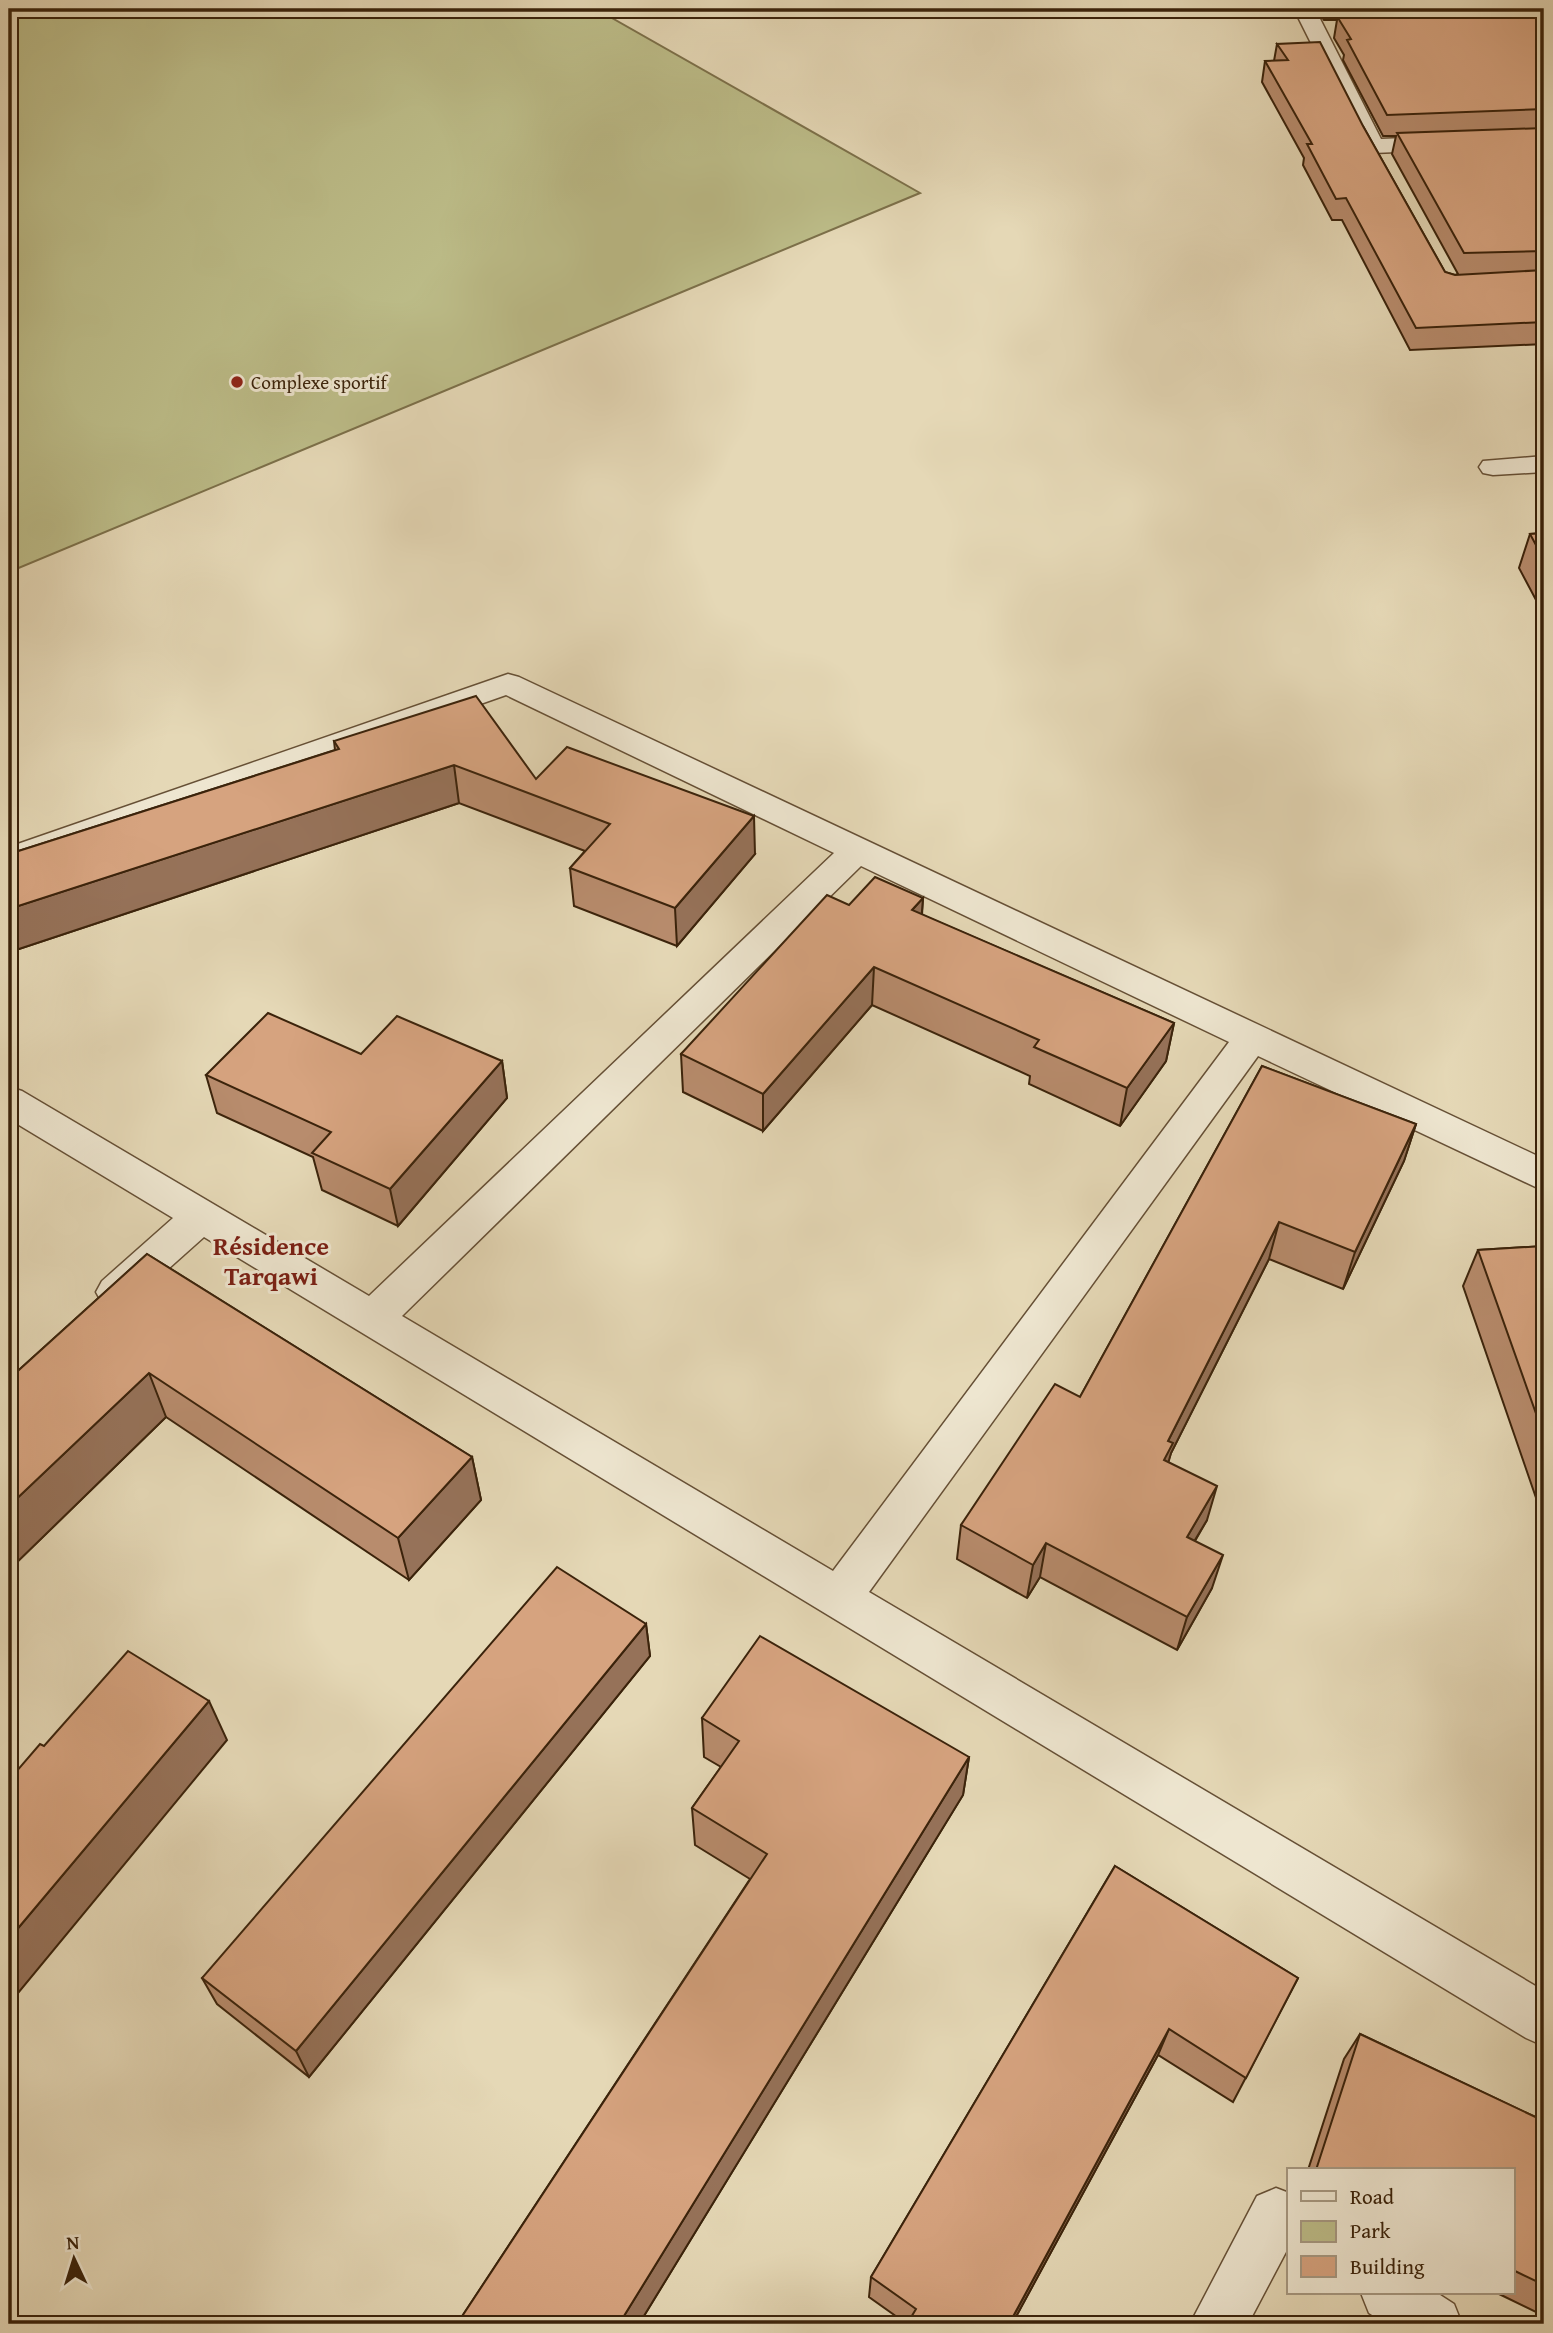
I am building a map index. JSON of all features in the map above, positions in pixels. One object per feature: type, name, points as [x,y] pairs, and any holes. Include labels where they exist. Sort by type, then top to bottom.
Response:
[{"type":"street","points":[[1304,9],[1386,170]]},
{"type":"street","points":[[1315,30],[1342,29]]},
{"type":"street","points":[[1373,146],[1544,139]]},
{"type":"street","points":[[1493,467],[1544,464]]},
{"type":"street","points":[[9,859],[508,684],[1544,1176]]},
{"type":"street","points":[[372,1319],[857,850]]},
{"type":"street","points":[[839,1598],[1252,1037]]},
{"type":"street","points":[[9,1101],[1544,2020]]},
{"type":"street","points":[[90,1315],[201,1216]]},
{"type":"street","points":[[1218,2324],[1276,2215],[1287,2223]]},
{"type":"street","points":[[1390,2294],[1434,2324]]},
{"type":"green space","name":"Complexe sportif","points":[[9,9],[596,9],[920,193],[9,572]]},
{"type":"building","points":[[1544,11],[1544,109],[1387,115],[1347,40],[1351,39],[1338,18]]},
{"type":"building","points":[[1320,42],[1363,126],[1445,272],[1455,275],[1544,270],[1544,322],[1416,328],[1346,198],[1336,199],[1307,144],[1312,144],[1265,61],[1288,60],[1277,44]]},
{"type":"building","points":[[1544,128],[1544,251],[1464,253],[1397,133]]},
{"type":"building","points":[[1544,533],[1544,560],[1530,534]]},
{"type":"building","points":[[476,696],[536,779],[567,747],[754,816],[675,908],[570,868],[610,824],[454,765],[9,909],[9,854],[339,749],[334,741]]},
{"type":"building","points":[[875,877],[923,898],[912,910],[1174,1023],[1127,1088],[1034,1047],[1039,1040],[874,967],[763,1094],[681,1054],[827,895],[849,905]]},
{"type":"building","points":[[268,1013],[361,1054],[397,1016],[502,1061],[390,1189],[312,1153],[331,1132],[206,1075]]},
{"type":"building","points":[[1262,1066],[1416,1124],[1355,1252],[1279,1222],[1168,1441],[1173,1443],[1164,1460],[1217,1486],[1187,1537],[1223,1555],[1187,1617],[1046,1543],[1033,1565],[961,1525],[1055,1384],[1080,1397]]},
{"type":"building","points":[[1544,1246],[1544,1436],[1478,1250]]},
{"type":"building","points":[[147,1254],[472,1457],[398,1538],[149,1373],[9,1506],[9,1379]]},
{"type":"building","points":[[557,1567],[646,1624],[296,2051],[202,1978]]},
{"type":"building","points":[[760,1636],[969,1757],[619,2324],[457,2324],[767,1854],[692,1808],[739,1741],[702,1718]]},
{"type":"building","points":[[128,1651],[209,1701],[9,1939],[9,1780],[40,1744],[44,1746]]},
{"type":"building","points":[[1115,1866],[1298,1978],[1246,2078],[1169,2029],[1009,2324],[907,2324],[916,2309],[871,2277]]},
{"type":"building","points":[[1360,2034],[1544,2121],[1544,2285],[1514,2270],[1514,2168],[1317,2168]]},
{"type":"place","name":"Complexe sportif","points":[[237,382]]},
{"type":"district","name":"Résidence Tarqawi","points":[[271,1260]]}]
